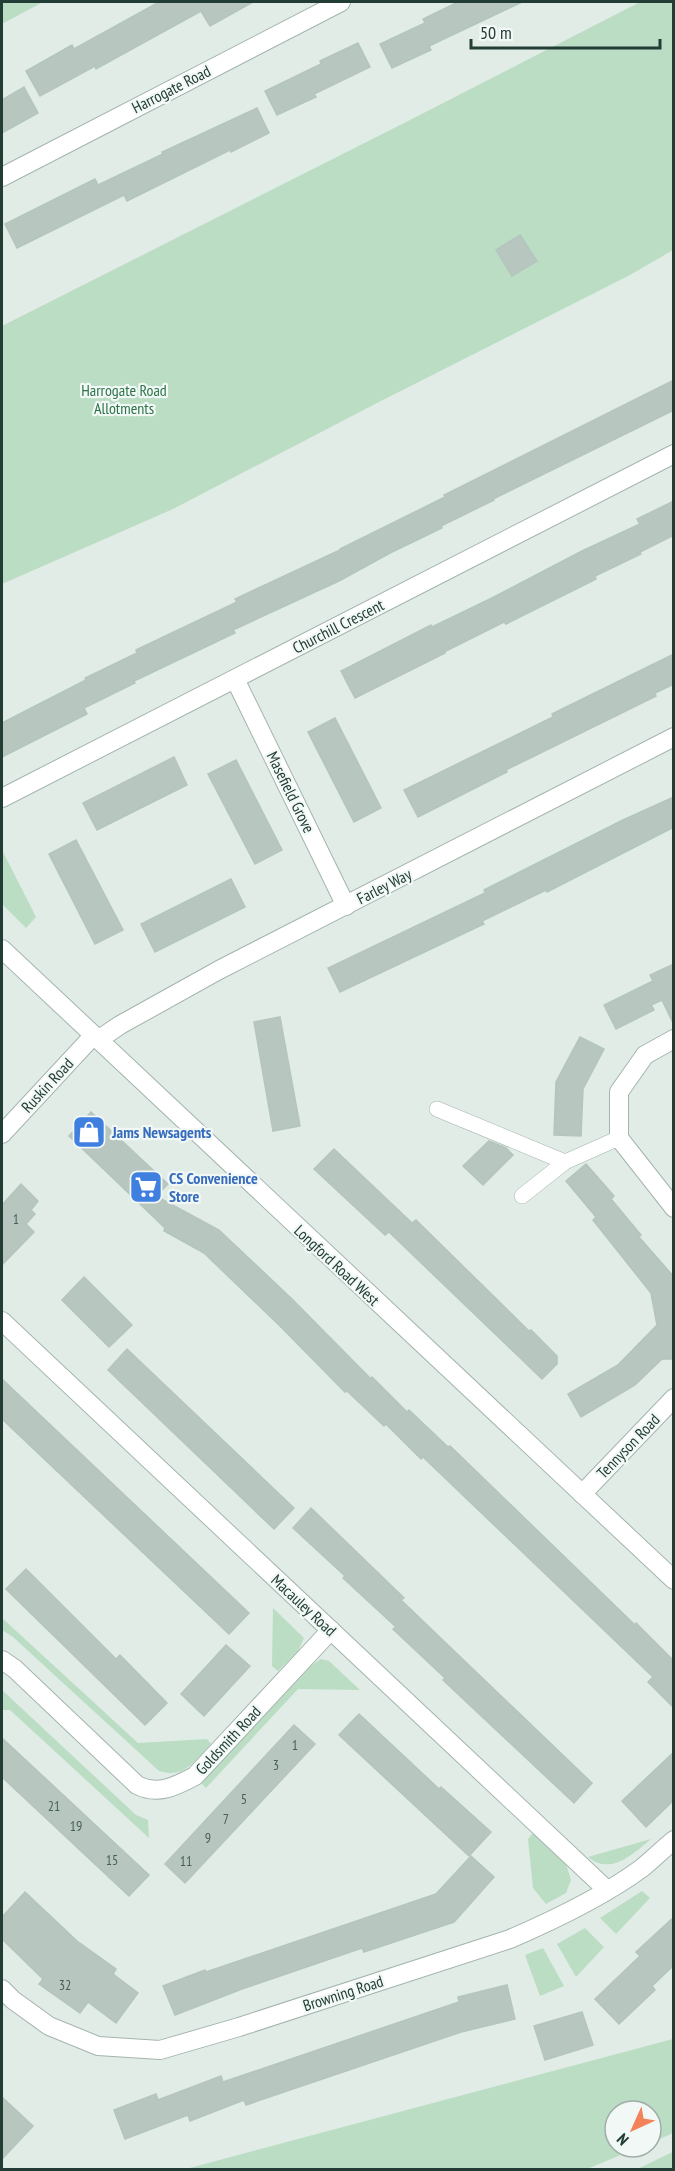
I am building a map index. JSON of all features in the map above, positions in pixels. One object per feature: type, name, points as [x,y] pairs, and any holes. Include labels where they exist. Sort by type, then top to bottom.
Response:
[{"type":"street","name":"Harrogate Road","points":[[2,177],[340,2]]},
{"type":"street","name":"Churchill Crescent","points":[[2,798],[674,454]]},
{"type":"street","name":"Masefield Grove","points":[[235,679],[346,906]]},
{"type":"street","name":"Farley Way","points":[[96,1038],[219,970],[674,737]]},
{"type":"street","name":"Longford Road West","points":[[2,949],[674,1580]]},
{"type":"street","name":"Ruskin Road","points":[[2,1134],[96,1038]]},
{"type":"street","points":[[674,1039],[645,1055],[619,1092],[620,1138],[674,1208]]},
{"type":"street","name":"Macauley Road","points":[[2,1321],[607,1890]]},
{"type":"street","name":"Tennyson Road","points":[[582,1494],[674,1398]]},
{"type":"street","name":"Goldsmith Road","points":[[2,1660],[15,1669],[137,1785],[142,1788],[167,1790],[195,1776],[331,1630]]},
{"type":"street","name":"Browning Road","points":[[2,1989],[50,2026],[98,2046],[160,2050],[239,2027],[510,1939],[540,1926],[607,1890],[642,1868],[674,1840]]},
{"type":"lane","points":[[437,1109],[565,1162]]},
{"type":"lane","points":[[522,1196],[565,1162],[620,1138]]},
{"type":"green space","points":[[2,2],[43,2],[2,24]]},
{"type":"green space","name":"Harrogate Road Allotments","points":[[640,2],[673,2],[673,250],[630,275],[173,509],[2,584],[2,326]]},
{"type":"green space","points":[[2,850],[36,917],[26,928],[2,904]]},
{"type":"green space","points":[[273,1608],[304,1638],[298,1651],[278,1671],[272,1666]]},
{"type":"green space","points":[[2,1618],[138,1743],[207,1739],[211,1744],[188,1767],[175,1773],[159,1771],[13,1637],[2,1630]]},
{"type":"green space","points":[[321,1659],[329,1661],[360,1690],[298,1689],[206,1788],[201,1783],[312,1665]]},
{"type":"green space","points":[[2,1690],[136,1815],[148,1820],[149,1838],[10,1710],[2,1710]]},
{"type":"green space","points":[[533,1833],[566,1864],[571,1880],[566,1893],[546,1904],[533,1888],[528,1839]]},
{"type":"green space","points":[[651,1839],[629,1856],[613,1864],[597,1862],[588,1857]]},
{"type":"green space","points":[[642,1891],[650,1898],[616,1934],[600,1918]]},
{"type":"green space","points":[[585,1928],[604,1947],[576,1977],[557,1944]]},
{"type":"green space","points":[[543,1948],[564,1986],[540,1996],[525,1955]]},
{"type":"green space","points":[[673,2039],[673,2133],[663,2138],[663,2099],[603,2099],[603,2159],[611,2159],[587,2169],[186,2169]]},
{"type":"green space","points":[[673,2152],[673,2169],[637,2169],[663,2159],[663,2157]]},
{"type":"building","points":[[159,2],[253,2],[210,26],[201,11],[96,69],[95,66],[40,96],[26,71],[72,45],[74,49]]},
{"type":"building","points":[[458,2],[522,2],[429,46],[431,50],[392,68],[380,44],[425,23],[423,19]]},
{"type":"building","points":[[358,43],[370,67],[314,94],[316,97],[277,115],[265,91]]},
{"type":"building","points":[[24,87],[38,113],[2,133],[2,100]]},
{"type":"building","points":[[257,108],[269,133],[127,201],[124,195],[17,248],[5,224],[95,179],[98,185],[163,154],[162,152]]},
{"type":"building","points":[[520,235],[537,261],[512,276],[496,250]]},
{"type":"building","points":[[674,380],[674,410],[493,499],[339,581],[233,630],[235,633],[134,681],[135,683],[84,708],[87,714],[2,757],[2,723],[137,653],[136,650],[237,602],[235,599],[340,550],[445,497],[444,495]]},
{"type":"building","points":[[674,501],[674,535],[595,576],[596,579],[506,624],[504,622],[355,698],[341,671],[640,524],[637,519]]},
{"type":"building","points":[[674,654],[674,684],[655,693],[656,696],[506,770],[507,772],[418,817],[404,790],[553,717],[552,714]]},
{"type":"building","points":[[335,718],[381,808],[354,822],[308,732]]},
{"type":"building","points":[[174,757],[187,785],[97,830],[83,803]]},
{"type":"building","points":[[236,760],[282,850],[255,864],[208,774]]},
{"type":"building","points":[[674,797],[674,827],[547,892],[546,890],[482,921],[484,924],[340,992],[328,968],[485,893],[484,890]]},
{"type":"building","points":[[76,840],[123,930],[95,944],[49,854]]},
{"type":"building","points":[[231,879],[245,907],[155,952],[141,924]]},
{"type":"building","points":[[674,964],[674,1025],[662,1000],[651,1005],[654,1010],[616,1029],[604,1005],[653,981],[650,975]]},
{"type":"building","points":[[280,1017],[300,1126],[273,1131],[254,1022]]},
{"type":"building","points":[[580,1037],[604,1049],[583,1089],[581,1136],[554,1135],[556,1082]]},
{"type":"building","points":[[91,1112],[168,1184],[156,1196],[219,1230],[293,1300],[371,1379],[372,1377],[407,1412],[409,1410],[448,1447],[450,1446],[635,1625],[636,1623],[672,1659],[674,1658],[674,1708],[648,1682],[653,1677],[423,1457],[421,1459],[386,1424],[384,1426],[347,1391],[345,1392],[204,1253],[164,1231],[165,1228],[69,1136]]},
{"type":"building","points":[[489,1141],[506,1148],[513,1155],[483,1185],[463,1166]]},
{"type":"building","points":[[334,1149],[412,1223],[416,1220],[557,1356],[557,1364],[542,1379],[389,1232],[385,1235],[314,1169]]},
{"type":"building","points":[[586,1164],[614,1196],[611,1199],[641,1235],[639,1237],[674,1277],[674,1359],[662,1359],[635,1385],[581,1417],[568,1394],[618,1365],[657,1325],[651,1293],[593,1220],[596,1217],[566,1181]]},
{"type":"building","points":[[21,1184],[38,1201],[31,1210],[35,1214],[26,1224],[34,1232],[2,1265],[2,1205]]},
{"type":"building","points":[[84,1277],[132,1325],[109,1347],[62,1300]]},
{"type":"building","points":[[127,1349],[294,1508],[274,1529],[108,1370]]},
{"type":"building","points":[[2,1379],[249,1613],[229,1634],[2,1419]]},
{"type":"building","points":[[311,1508],[404,1598],[401,1600],[592,1783],[574,1803],[443,1680],[445,1678],[393,1629],[396,1627],[293,1528]]},
{"type":"building","points":[[26,1569],[116,1659],[120,1655],[167,1703],[145,1725],[6,1589]]},
{"type":"building","points":[[226,1645],[250,1666],[204,1716],[181,1694]]},
{"type":"building","points":[[359,1714],[439,1789],[441,1787],[491,1832],[469,1856],[339,1735]]},
{"type":"building","points":[[294,1725],[315,1744],[185,1883],[165,1864]]},
{"type":"building","points":[[2,1738],[149,1875],[129,1896],[2,1777]]},
{"type":"building","points":[[674,1752],[674,1800],[646,1827],[622,1801]]},
{"type":"building","points":[[471,1856],[494,1877],[454,1922],[364,1952],[362,1948],[242,1989],[175,2015],[163,1986],[436,1894]]},
{"type":"building","points":[[25,1892],[77,1941],[116,1969],[113,1974],[138,1993],[116,2023],[88,2002],[80,2013],[39,1984],[43,1979],[2,1939],[2,1917]]},
{"type":"building","points":[[674,1917],[674,1965],[652,1986],[655,1990],[619,2024],[595,1999],[640,1956],[636,1952]]},
{"type":"building","points":[[507,1985],[515,2019],[461,2032],[246,2105],[244,2100],[190,2121],[188,2115],[125,2139],[114,2110],[156,2094],[158,2100],[221,2076],[223,2082],[459,2002],[458,1997]]},
{"type":"building","points":[[582,2012],[593,2045],[545,2060],[534,2026]]},
{"type":"building","points":[[2,2097],[33,2126],[2,2159]]},
{"type":"place","name":"Jams Newsagents","points":[[89,1132]]},
{"type":"place","name":"CS Convenience Store","points":[[146,1187]]}]
